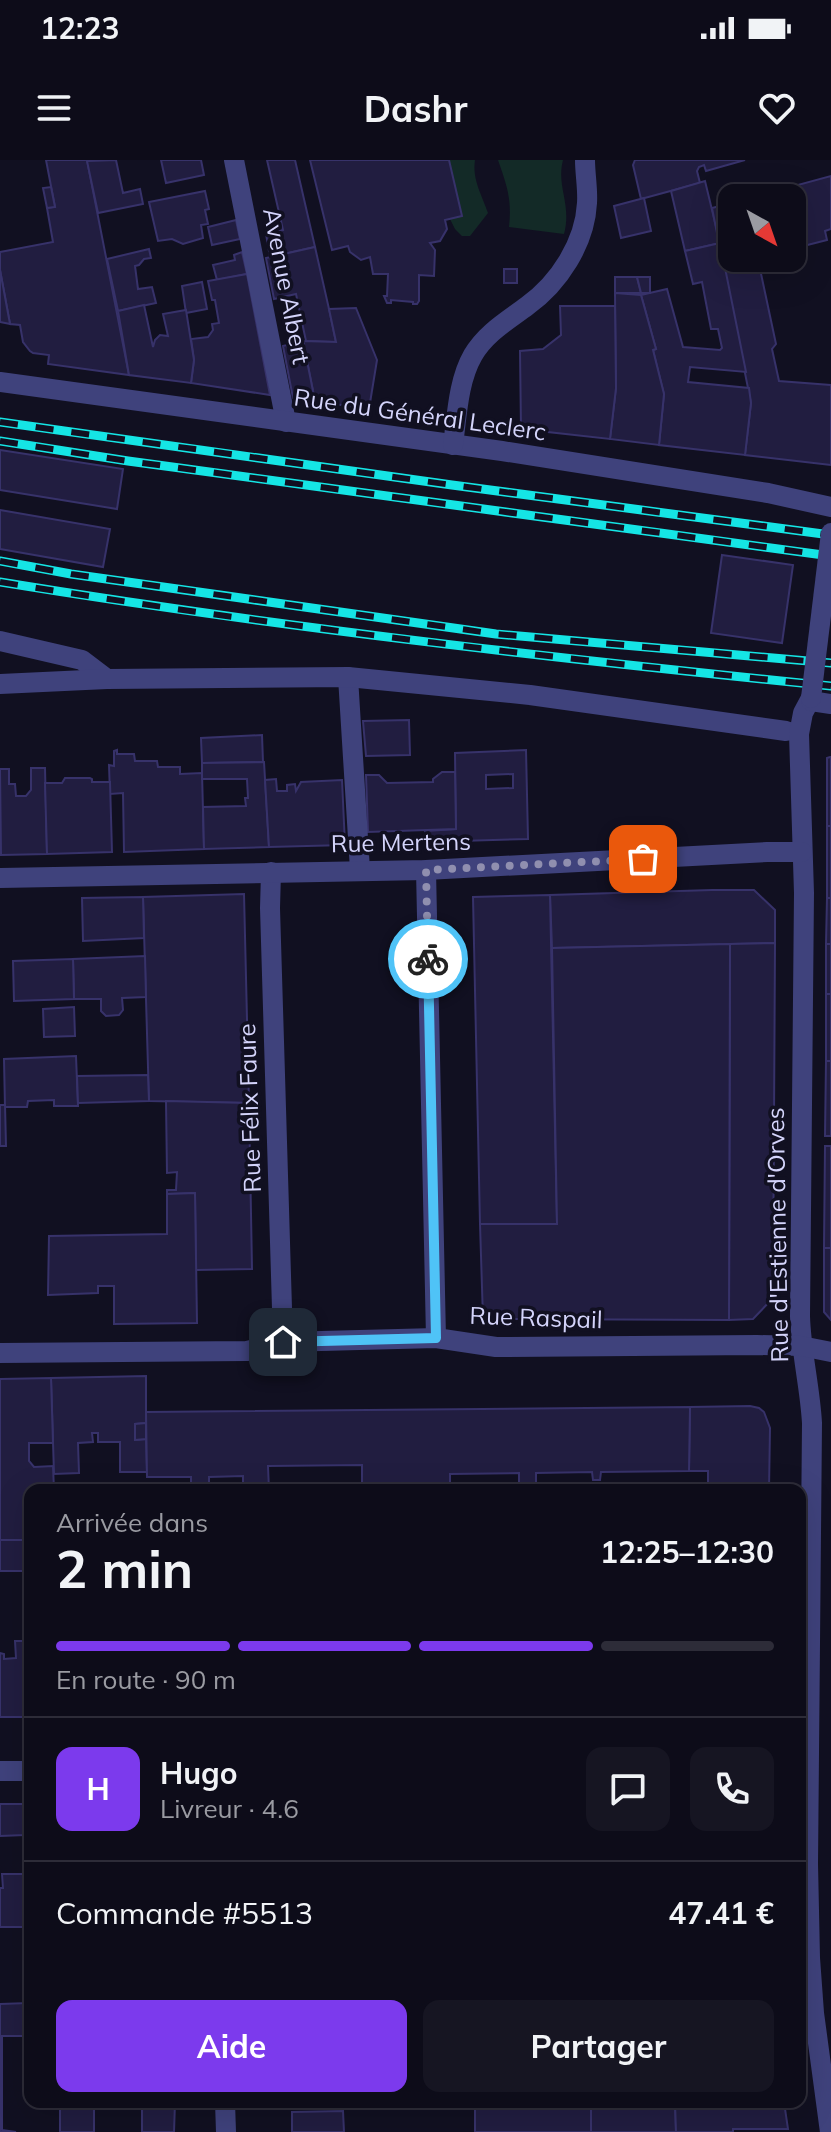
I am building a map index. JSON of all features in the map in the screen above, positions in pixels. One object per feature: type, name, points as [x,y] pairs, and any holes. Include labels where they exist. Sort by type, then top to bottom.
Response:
[{"type":"street","name":"Avenue Albert","points":[[234,160],[286,422]]},
{"type":"street","points":[[453,445],[466,368],[474,353],[483,340],[545,291],[573,251],[587,202],[585,160]]},
{"type":"street","name":"Rue du Général Leclerc","points":[[0,382],[453,445],[768,493],[831,507]]},
{"type":"street","name":"Rue d'Estienne d'Orves","points":[[806,1722],[812,1423],[801,1346],[804,909],[799,734],[803,713],[818,701],[831,533]]},
{"type":"street","points":[[0,641],[82,660],[107,679]]},
{"type":"street","points":[[348,677],[360,870]]},
{"type":"street","points":[[0,684],[107,679],[348,677],[530,695],[786,731]]},
{"type":"street","name":"Rue Mertens","points":[[0,878],[426,870],[802,852]]},
{"type":"street","points":[[426,870],[436,1338]]},
{"type":"street","name":"Rue Félix Faure","points":[[271,872],[283,1342]]},
{"type":"street","name":"Rue Raspail","points":[[0,1353],[247,1351],[283,1342],[436,1338],[496,1347],[801,1346],[831,1352]]},
{"type":"street","points":[[0,1771],[24,1771]]},
{"type":"street","name":"Rue d'Estienne d'Orves","points":[[806,1803],[811,1987],[830,2132]]},
{"type":"street","points":[[225,2108],[226,2132]]},
{"type":"green space","points":[[449,160],[475,160],[476,181],[488,213],[470,236],[462,236],[450,219],[462,216]]},
{"type":"green space","points":[[498,160],[563,160],[564,234],[509,227],[508,193]]},
{"type":"building","points":[[46,160],[87,160],[129,375],[48,364],[49,355],[30,351],[23,342],[20,325],[10,324],[0,270],[0,252],[53,242],[47,208],[55,207]]},
{"type":"building","points":[[116,160],[123,193],[140,189],[143,204],[98,213],[87,161]]},
{"type":"building","points":[[161,160],[201,160],[204,175],[166,183]]},
{"type":"building","points":[[267,160],[295,160],[315,247],[270,257],[266,234],[283,230]]},
{"type":"building","points":[[310,160],[449,160],[462,216],[445,220],[447,229],[440,241],[430,243],[435,250],[434,276],[419,275],[417,304],[391,300],[387,303],[384,296],[387,296],[388,274],[373,274],[370,257],[361,260],[350,252],[348,246],[332,250]]},
{"type":"building","points":[[635,160],[745,160],[706,171],[704,165],[697,171],[700,183],[641,199],[633,165]]},
{"type":"building","points":[[831,176],[831,229],[825,231],[827,240],[806,245],[806,184],[802,184]]},
{"type":"building","points":[[705,181],[718,243],[685,251],[671,191]]},
{"type":"building","points":[[51,187],[55,207],[47,208],[43,188]]},
{"type":"building","points":[[205,191],[209,209],[205,210],[208,224],[201,225],[203,238],[183,244],[172,239],[158,241],[149,202]]},
{"type":"building","points":[[644,198],[651,231],[621,238],[614,206]]},
{"type":"building","points":[[718,206],[718,238],[712,208]]},
{"type":"building","points":[[236,220],[240,239],[212,245],[208,227]]},
{"type":"building","points":[[718,243],[718,272],[726,272],[746,372],[690,367],[688,382],[749,388],[751,403],[745,455],[659,445],[664,394],[641,295],[667,289],[683,347],[722,348],[718,329],[711,329],[702,282],[693,284],[685,251]]},
{"type":"building","points":[[315,247],[336,342],[306,341],[296,294],[274,299],[266,258]]},
{"type":"building","points":[[149,249],[151,258],[135,266],[138,289],[152,287],[156,303],[118,311],[107,259]]},
{"type":"building","points":[[242,252],[247,274],[217,280],[213,265],[235,260],[234,255]]},
{"type":"building","points":[[504,269],[517,269],[517,283],[504,283]]},
{"type":"building","points":[[0,270],[10,324],[0,322]]},
{"type":"building","points":[[725,272],[761,272],[776,344],[772,349],[779,381],[831,385],[831,465],[745,455],[751,403]]},
{"type":"building","points":[[247,274],[270,395],[191,383],[194,360],[191,339],[208,337],[213,330],[212,324],[219,323],[208,281]]},
{"type":"building","points":[[615,277],[637,277],[641,293],[615,293]]},
{"type":"building","points":[[637,277],[650,277],[650,293],[641,293]]},
{"type":"building","points":[[202,282],[207,309],[186,313],[182,286]]},
{"type":"building","points":[[615,293],[641,295],[664,394],[659,445],[610,439],[616,388]]},
{"type":"building","points":[[144,305],[153,347],[160,335],[168,336],[163,314],[186,310],[194,360],[191,383],[129,375],[118,311]]},
{"type":"building","points":[[560,306],[615,306],[616,388],[610,439],[521,429],[520,351],[543,349],[561,335]]},
{"type":"building","points":[[356,308],[377,360],[369,409],[315,401],[303,341],[336,342],[329,309]]},
{"type":"building","points":[[303,341],[315,401],[293,398],[283,346]]},
{"type":"building","points":[[0,450],[123,469],[117,509],[0,490]]},
{"type":"building","points":[[0,510],[110,529],[103,567],[0,549]]},
{"type":"building","points":[[722,555],[793,565],[782,643],[711,633]]},
{"type":"building","points":[[409,720],[410,755],[366,756],[363,721]]},
{"type":"building","points":[[262,735],[263,762],[202,763],[201,738]]},
{"type":"building","points":[[117,750],[117,754],[134,754],[135,761],[157,761],[158,767],[180,767],[180,774],[202,773],[204,849],[124,852],[123,793],[110,794],[109,765],[114,766],[114,751]]},
{"type":"building","points":[[526,750],[528,839],[426,842],[425,831],[456,829],[455,753]],"holes":[[[513,774],[513,788],[486,789],[486,775]]]},
{"type":"building","points":[[831,757],[831,826],[827,826],[827,758]]},
{"type":"building","points":[[264,762],[269,847],[204,849],[203,807],[246,806],[245,798],[248,798],[247,779],[202,779],[202,763]]},
{"type":"building","points":[[31,768],[45,768],[47,854],[1,855],[0,769],[9,769],[9,784],[15,784],[16,796],[26,796],[31,790]]},
{"type":"building","points":[[442,772],[455,772],[456,829],[368,832],[366,775],[379,775],[387,783],[433,782]]},
{"type":"building","points":[[65,778],[110,782],[112,852],[47,854],[45,783],[62,783]]},
{"type":"building","points":[[276,779],[277,791],[287,791],[287,785],[295,784],[296,791],[301,782],[342,780],[345,845],[269,847],[265,780]]},
{"type":"building","points":[[827,826],[831,826],[831,898],[827,898]]},
{"type":"building","points":[[754,890],[775,910],[775,943],[552,948],[550,895]]},
{"type":"building","points":[[244,894],[249,1103],[149,1101],[143,897]]},
{"type":"building","points":[[550,895],[557,1224],[480,1224],[473,897]]},
{"type":"building","points":[[143,897],[144,938],[83,941],[82,898]]},
{"type":"building","points":[[827,898],[831,898],[831,944],[826,944]]},
{"type":"building","points":[[775,943],[773,1298],[753,1319],[729,1320],[730,944]]},
{"type":"building","points":[[730,944],[729,1320],[483,1319],[480,1224],[557,1224],[552,948]]},
{"type":"building","points":[[826,944],[831,944],[831,994],[826,994]]},
{"type":"building","points":[[145,956],[146,997],[122,998],[123,1010],[119,1015],[106,1016],[101,1011],[101,999],[74,999],[73,959]]},
{"type":"building","points":[[73,959],[74,999],[14,1001],[13,961]]},
{"type":"building","points":[[826,994],[831,994],[831,1061],[826,1061]]},
{"type":"building","points":[[74,1007],[75,1036],[44,1037],[43,1009]]},
{"type":"building","points":[[76,1056],[78,1106],[54,1106],[54,1100],[28,1101],[27,1107],[5,1107],[4,1059]]},
{"type":"building","points":[[826,1061],[831,1061],[831,1136],[825,1136]]},
{"type":"building","points":[[148,1075],[149,1101],[78,1103],[77,1076]]},
{"type":"building","points":[[166,1101],[249,1103],[252,1269],[196,1270],[195,1193],[167,1194],[167,1190],[176,1190],[177,1172],[167,1173]]},
{"type":"building","points":[[0,1105],[5,1105],[6,1146],[0,1146]]},
{"type":"building","points":[[825,1146],[831,1146],[831,1248],[824,1248]]},
{"type":"building","points":[[195,1193],[197,1323],[114,1324],[114,1286],[98,1286],[98,1293],[48,1295],[49,1236],[167,1234],[167,1194]]},
{"type":"building","points":[[824,1248],[831,1248],[831,1320],[824,1312]]},
{"type":"building","points":[[146,1376],[146,1423],[135,1424],[135,1440],[146,1439],[147,1472],[120,1472],[120,1442],[98,1442],[98,1433],[92,1433],[93,1442],[78,1443],[79,1473],[54,1474],[51,1378]]},
{"type":"building","points":[[51,1378],[53,1443],[29,1443],[29,1461],[34,1467],[53,1466],[54,1484],[24,1484],[24,1540],[0,1540],[0,1379]]},
{"type":"building","points":[[750,1406],[764,1412],[770,1428],[769,1484],[708,1484],[708,1471],[689,1471],[690,1407]]},
{"type":"building","points":[[690,1407],[689,1471],[601,1472],[600,1480],[593,1480],[592,1472],[536,1473],[536,1484],[519,1484],[519,1473],[450,1474],[450,1484],[362,1484],[362,1465],[268,1466],[269,1484],[243,1484],[243,1476],[209,1477],[209,1484],[191,1484],[191,1477],[147,1477],[146,1412]]},
{"type":"building","points":[[146,1423],[146,1439],[135,1440],[135,1424]]},
{"type":"building","points":[[0,1540],[24,1540],[24,1571],[0,1571]]},
{"type":"building","points":[[15,1641],[24,1641],[24,1717],[0,1717],[0,1653],[4,1654],[4,1659],[16,1658]]},
{"type":"building","points":[[0,1804],[24,1804],[24,1835],[0,1836]]},
{"type":"building","points":[[2,1874],[24,1874],[24,1927],[0,1927],[0,1888],[3,1888]]},
{"type":"building","points":[[24,2003],[24,2036],[0,2036],[0,2004]]},
{"type":"building","points":[[0,2036],[2,2130],[16,2132],[0,2132]]},
{"type":"building","points":[[60,2108],[94,2108],[94,2132],[60,2132]]},
{"type":"building","points":[[142,2108],[175,2108],[174,2132],[142,2132]]},
{"type":"building","points":[[475,2108],[591,2108],[591,2132],[475,2132]]},
{"type":"building","points":[[591,2108],[675,2108],[676,2132],[591,2132]]},
{"type":"building","points":[[675,2108],[785,2108],[788,2129],[733,2129],[733,2132],[676,2132]]},
{"type":"building","points":[[343,2111],[344,2132],[292,2132],[292,2112]]},
{"type":"railway","points":[[0,422],[831,535]]},
{"type":"railway","points":[[0,441],[831,556]]},
{"type":"railway","points":[[0,561],[71,574],[496,634],[831,663]]},
{"type":"railway","points":[[0,582],[415,640],[831,686]]},
{"type":"way so far","points":[[428,959],[426,870],[643,859]]},
{"type":"route","points":[[283,1342],[436,1338],[428,959]]}]
